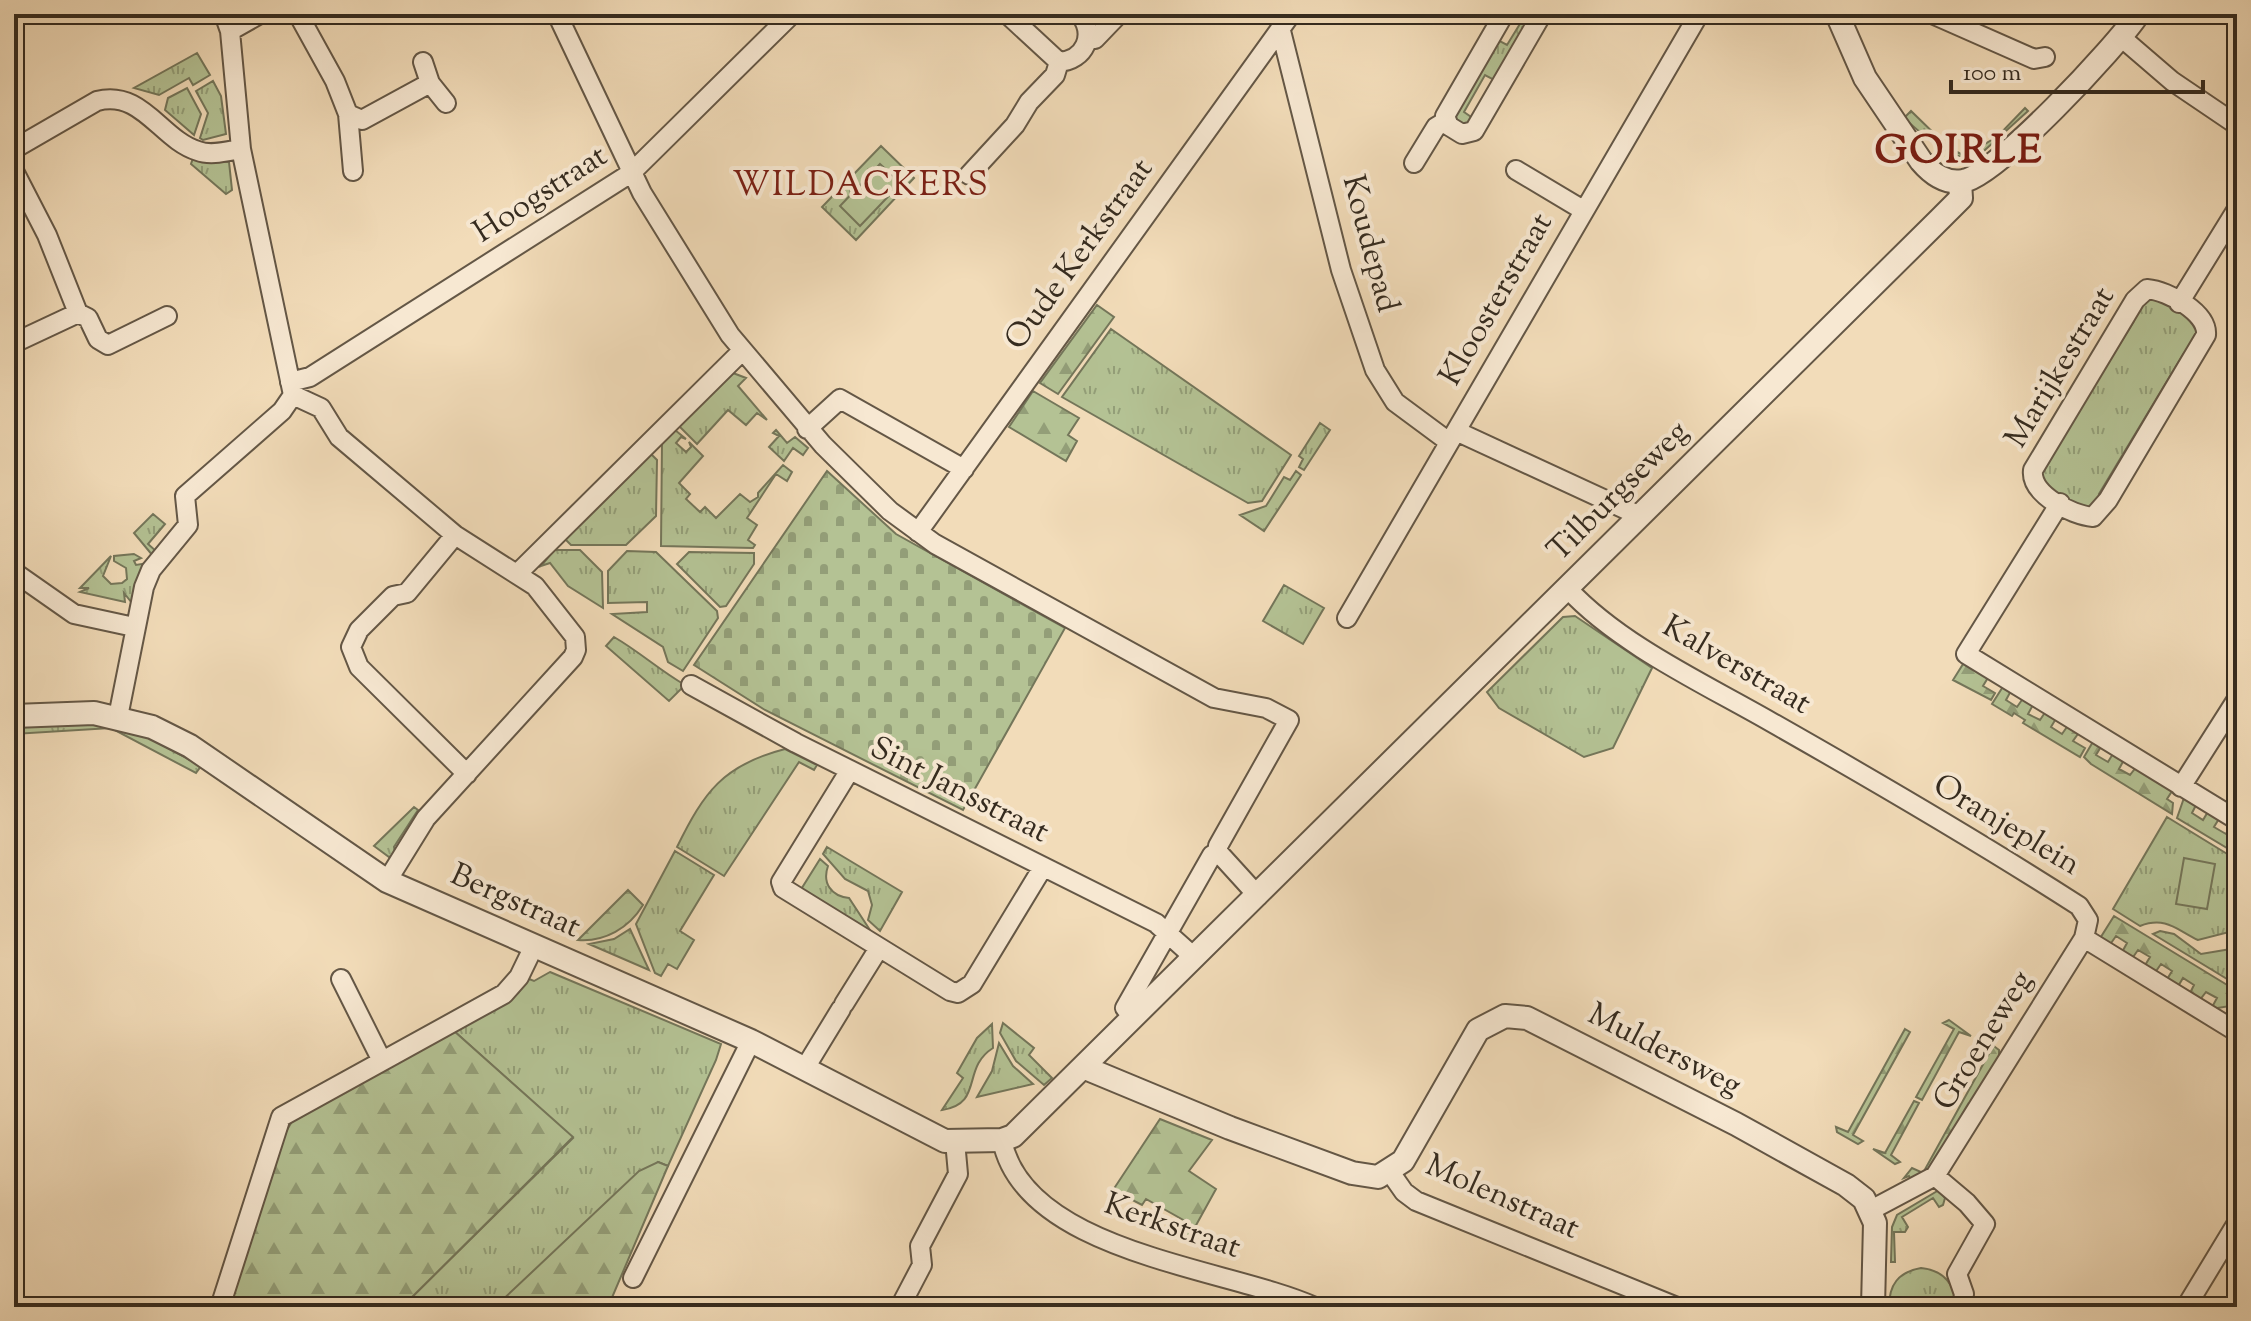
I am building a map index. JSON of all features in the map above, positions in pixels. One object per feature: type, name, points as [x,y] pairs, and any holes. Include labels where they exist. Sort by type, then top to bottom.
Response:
[{"type":"street","points":[[118,717],[134,627],[151,570],[188,525],[185,496],[289,404],[292,388],[241,149],[227,22],[260,14]]},
{"type":"street","points":[[298,14],[335,81],[348,114],[353,171]]},
{"type":"street","points":[[557,14],[631,173],[742,351],[807,429],[881,502],[918,532],[1207,694],[1266,708],[1289,720],[1218,852],[1212,855],[1125,1008],[1134,1017]]},
{"type":"street","name":"Hoogstraat","points":[[292,388],[631,173],[792,14]]},
{"type":"street","points":[[1007,14],[1059,62]]},
{"type":"street","points":[[1030,33],[1038,14]]},
{"type":"street","points":[[1059,62],[1078,57],[1088,37],[1088,26],[1080,14]]},
{"type":"street","points":[[1088,37],[1095,39],[1119,14]]},
{"type":"street","name":"Oude Kerkstraat","points":[[918,532],[1291,14]]},
{"type":"street","points":[[1504,14],[1445,116],[1446,121],[1462,134],[1474,131],[1542,14]]},
{"type":"street","name":"Kloosterstraat","points":[[1347,618],[1699,14]]},
{"type":"street","points":[[1837,14],[1865,78],[1921,161],[1931,173],[1960,182],[1983,173],[2122,38],[2138,14]]},
{"type":"street","points":[[1932,14],[2034,59],[2045,57]]},
{"type":"street","name":"Koudepad","points":[[1281,31],[1341,270],[1375,370],[1395,402],[1453,436],[1640,516]]},
{"type":"street","points":[[2122,38],[2172,81],[2237,125]]},
{"type":"street","points":[[423,62],[430,83],[446,103]]},
{"type":"street","points":[[969,175],[1055,75],[1059,62]]},
{"type":"street","points":[[348,114],[362,120],[430,83]]},
{"type":"street","points":[[14,149],[97,101],[110,97],[143,109],[189,148],[202,153],[241,149]]},
{"type":"street","points":[[1414,163],[1436,127],[1446,121]]},
{"type":"street","points":[[1516,170],[1583,210]]},
{"type":"street","points":[[14,171],[47,235],[78,313],[88,318],[98,339],[108,345],[167,316]]},
{"type":"street","name":"Tilburgseweg","points":[[1002,1140],[1013,1136],[1195,958],[1961,198],[1960,182]]},
{"type":"street","points":[[2179,303],[2237,209]]},
{"type":"street","name":"Marijkestraat","points":[[2157,290],[2207,325],[2206,335],[2099,513],[2083,516],[2060,503],[2037,489],[2032,480],[2037,461],[2140,294],[2157,290]]},
{"type":"street","points":[[14,343],[78,313]]},
{"type":"street","points":[[517,574],[742,351]]},
{"type":"street","points":[[292,388],[321,408],[339,437],[455,535],[535,586],[575,637],[573,657],[426,818],[387,881]]},
{"type":"street","points":[[807,429],[840,399],[964,469]]},
{"type":"street","points":[[2060,503],[1966,654],[2237,820]]},
{"type":"street","points":[[455,535],[407,593],[393,596],[359,630],[351,647],[359,667],[470,772]]},
{"type":"street","points":[[14,572],[62,609],[134,627]]},
{"type":"street","name":"Kalverstraat","points":[[1568,589],[1595,614],[1662,659],[1881,785]]},
{"type":"street","name":"Sint Jansstraat","points":[[691,685],[850,770],[1168,931],[1195,958]]},
{"type":"street","points":[[2181,787],[2237,699]]},
{"type":"street","name":"Bergstraat","points":[[14,716],[94,713],[152,727],[190,746],[387,881],[751,1041],[945,1141],[1002,1140]]},
{"type":"street","points":[[850,770],[781,882],[783,888],[958,993],[972,984],[1043,867]]},
{"type":"street","name":"Oranjeplein","points":[[1881,785],[2079,906],[2088,920],[2084,938]]},
{"type":"street","points":[[1218,852],[1258,896]]},
{"type":"street","points":[[2084,938],[2237,1032]]},
{"type":"street","name":"Groeneweg","points":[[1871,1210],[1935,1176],[2084,938]]},
{"type":"street","points":[[220,1307],[281,1117],[504,994],[519,977],[534,946]]},
{"type":"street","points":[[805,1068],[879,948]]},
{"type":"street","points":[[341,979],[382,1061]]},
{"type":"street","name":"Muldersweg","points":[[1390,1172],[1403,1161],[1478,1030],[1496,1018],[1515,1016],[1543,1025],[1773,1143],[1853,1190],[1871,1210]]},
{"type":"street","points":[[633,1278],[751,1041]]},
{"type":"street","name":"Molenstraat","points":[[1083,1067],[1230,1128],[1366,1178],[1390,1172],[1410,1198],[1677,1307]]},
{"type":"street","name":"Kerkstraat","points":[[1002,1140],[1011,1168],[1039,1199],[1103,1240],[1142,1255],[1315,1307]]},
{"type":"street","points":[[900,1307],[922,1265],[920,1246],[958,1174],[955,1141]]},
{"type":"street","points":[[1935,1176],[1967,1203],[1985,1224],[1957,1274],[1964,1294],[1962,1307]]},
{"type":"street","points":[[1871,1210],[1877,1242],[1873,1307]]},
{"type":"street","points":[[2186,1307],[2237,1223]]},
{"type":"green space","points":[[1526,14],[1535,14],[1496,81],[1485,75],[1464,112],[1474,119],[1464,125],[1454,115],[1496,39],[1507,45]]},
{"type":"green space","points":[[197,53],[210,75],[193,85],[189,78],[159,95],[134,88]]},
{"type":"green space","points":[[213,81],[221,96],[226,134],[203,140],[200,138],[208,113],[196,91]]},
{"type":"green space","points":[[187,88],[201,114],[194,135],[165,110],[168,98]]},
{"type":"green space","points":[[2025,108],[2028,111],[1975,159],[1955,155],[1946,150],[1904,118],[1911,111],[1949,148],[1965,156],[1998,136]]},
{"type":"green space","points":[[881,146],[914,178],[856,240],[822,207]]},
{"type":"green space","points":[[193,158],[229,162],[232,190],[226,194],[191,164]]},
{"type":"green space","points":[[880,164],[901,183],[860,226],[840,206]]},
{"type":"green space","points":[[2155,297],[2191,318],[2199,332],[2189,355],[2184,353],[2099,494],[2104,497],[2095,507],[2082,509],[2043,485],[2039,468],[2053,452],[2134,321],[2130,318],[2141,301]]},
{"type":"green space","points":[[1097,305],[1114,317],[1058,394],[1040,383]]},
{"type":"green space","points":[[1111,329],[1291,455],[1262,501],[1248,503],[1062,397]]},
{"type":"green space","points":[[733,373],[746,378],[738,386],[767,420],[757,413],[746,425],[728,410],[697,444],[679,426]]},
{"type":"green space","points":[[1033,391],[1079,418],[1068,435],[1077,441],[1066,461],[1009,427]]},
{"type":"green space","points":[[1320,423],[1330,430],[1304,470],[1299,467],[1303,459],[1299,456]]},
{"type":"green space","points":[[675,430],[686,439],[681,437],[676,443],[686,452],[691,447],[689,442],[703,456],[679,483],[690,494],[686,499],[700,512],[705,507],[716,518],[740,494],[750,502],[758,497],[758,493],[783,465],[792,472],[787,481],[776,474],[747,518],[757,525],[748,540],[755,545],[753,548],[661,546],[662,443]]},
{"type":"green space","points":[[776,430],[787,443],[795,437],[808,448],[803,455],[793,448],[784,461],[769,447],[779,436],[773,433]]},
{"type":"green space","points":[[651,454],[657,460],[656,516],[626,545],[571,545],[565,539],[620,485],[621,478],[627,478]]},
{"type":"green space","points":[[827,471],[896,534],[1065,628],[963,810],[765,710],[694,665]]},
{"type":"green space","points":[[1296,471],[1301,475],[1264,531],[1240,515],[1266,506],[1284,477],[1290,480]]},
{"type":"green space","points":[[153,514],[165,524],[148,544],[157,552],[153,556],[134,533]]},
{"type":"green space","points":[[554,550],[580,550],[602,572],[603,608],[568,586],[550,563],[541,566]]},
{"type":"green space","points":[[627,551],[656,552],[717,611],[718,618],[683,671],[668,662],[663,647],[612,614],[647,612],[647,602],[608,603],[608,571]]},
{"type":"green space","points":[[689,552],[754,553],[754,564],[726,606],[720,607],[677,564]]},
{"type":"green space","points":[[134,554],[141,558],[134,561],[136,565],[148,563],[132,603],[124,593],[125,602],[80,592],[89,588],[80,588],[111,556],[103,576],[111,584],[122,583],[127,579],[126,568],[114,561],[114,556]]},
{"type":"green space","points":[[1284,585],[1324,608],[1303,644],[1263,621]]},
{"type":"green space","points":[[1575,616],[1652,668],[1613,748],[1584,757],[1499,708],[1487,692],[1563,617]]},
{"type":"green space","points":[[614,637],[685,685],[669,701],[606,646]]},
{"type":"green space","points":[[1965,661],[1989,676],[1983,686],[1995,693],[1991,700],[1953,680]]},
{"type":"green space","points":[[2004,685],[2012,689],[2006,700],[2017,707],[2024,697],[2034,703],[2028,714],[2040,720],[2046,711],[2057,717],[2051,727],[2062,734],[2069,724],[2080,731],[2073,741],[2085,748],[2080,757],[2023,723],[2025,720],[2014,713],[2012,716],[1992,704]]},
{"type":"green space","points":[[95,723],[144,735],[201,766],[196,773],[111,728],[14,734],[14,726]]},
{"type":"green space","points":[[2094,740],[2102,745],[2096,755],[2108,762],[2114,752],[2125,758],[2119,769],[2130,775],[2137,766],[2174,788],[2167,799],[2173,803],[2172,814],[2091,764],[2084,757]]},
{"type":"green space","points":[[785,749],[817,765],[814,770],[799,762],[724,876],[677,847],[697,811],[718,783],[746,763]]},
{"type":"green space","points":[[2185,795],[2197,803],[2192,813],[2203,820],[2209,810],[2220,817],[2214,827],[2226,834],[2232,824],[2237,827],[2237,854],[2177,818]]},
{"type":"green space","points":[[414,807],[418,810],[394,847],[396,853],[389,857],[374,846]]},
{"type":"green space","points":[[2167,817],[2237,860],[2237,930],[2198,940],[2164,923],[2140,926],[2113,909]]},
{"type":"green space","points":[[827,847],[902,892],[880,931],[868,920],[872,905],[868,891],[845,879],[823,854]]},
{"type":"green space","points":[[675,851],[714,875],[680,931],[694,940],[677,969],[668,964],[661,976],[655,973],[636,924]]},
{"type":"green space","points":[[2184,858],[2215,864],[2207,909],[2176,904]]},
{"type":"green space","points":[[820,859],[828,866],[826,878],[830,888],[837,895],[849,898],[870,930],[868,934],[800,891]]},
{"type":"green space","points":[[628,890],[643,905],[631,920],[607,936],[578,940]]},
{"type":"green space","points":[[2114,916],[2237,991],[2237,1010],[2230,1006],[2211,1009],[2217,998],[2206,992],[2199,1001],[2189,995],[2194,985],[2183,978],[2177,988],[2166,981],[2172,971],[2161,964],[2154,974],[2144,967],[2150,957],[2138,950],[2131,960],[2121,954],[2127,943],[2116,936],[2109,946],[2099,940]]},
{"type":"green space","points":[[630,929],[649,970],[589,944],[614,939]]},
{"type":"green space","points":[[2160,931],[2174,934],[2201,954],[2237,948],[2237,985],[2153,934]]},
{"type":"green space","points":[[550,972],[721,1044],[716,1060],[668,1166],[658,1162],[495,1307],[402,1307],[573,1138],[454,1031],[502,1004],[529,979],[534,981]]},
{"type":"green space","points":[[1949,1020],[1971,1036],[1959,1032],[1922,1100],[1916,1097],[1954,1029],[1943,1023]]},
{"type":"green space","points":[[1003,1023],[1034,1048],[1029,1055],[1052,1078],[1044,1085],[1016,1061],[1000,1033]]},
{"type":"green space","points":[[992,1024],[993,1048],[977,1065],[968,1093],[963,1101],[942,1110],[963,1078],[957,1073],[977,1038]]},
{"type":"green space","points":[[1905,1029],[1910,1032],[1853,1135],[1863,1141],[1858,1144],[1837,1132],[1836,1127],[1848,1132]]},
{"type":"green space","points":[[454,1031],[573,1137],[402,1307],[229,1307],[284,1135],[294,1118]]},
{"type":"green space","points":[[1987,1041],[1999,1050],[1999,1057],[1931,1168],[1911,1181],[1909,1176],[1904,1178],[1912,1168],[1923,1173],[1991,1050],[1981,1043]]},
{"type":"green space","points":[[999,1043],[1013,1066],[1033,1084],[977,1097],[992,1071]]},
{"type":"green space","points":[[1914,1101],[1919,1103],[1891,1155],[1900,1162],[1895,1164],[1873,1149],[1885,1153]]},
{"type":"green space","points":[[1160,1119],[1212,1140],[1189,1171],[1216,1189],[1189,1238],[1183,1235],[1185,1221],[1146,1199],[1142,1205],[1113,1190]]},
{"type":"green space","points":[[658,1162],[668,1166],[608,1307],[495,1307],[639,1171]]},
{"type":"green space","points":[[1939,1190],[1945,1198],[1943,1205],[1939,1207],[1933,1198],[1902,1217],[1908,1227],[1905,1232],[1894,1232],[1895,1262],[1891,1262],[1892,1227],[1897,1215]]},
{"type":"green space","points":[[1921,1268],[1936,1272],[1947,1280],[1954,1292],[1955,1307],[1889,1307],[1896,1281],[1906,1273]]},
{"type":"district","name":"GOIRLE","points":[[1959,152]]},
{"type":"district","name":"WILDACKERS","points":[[861,186]]}]
